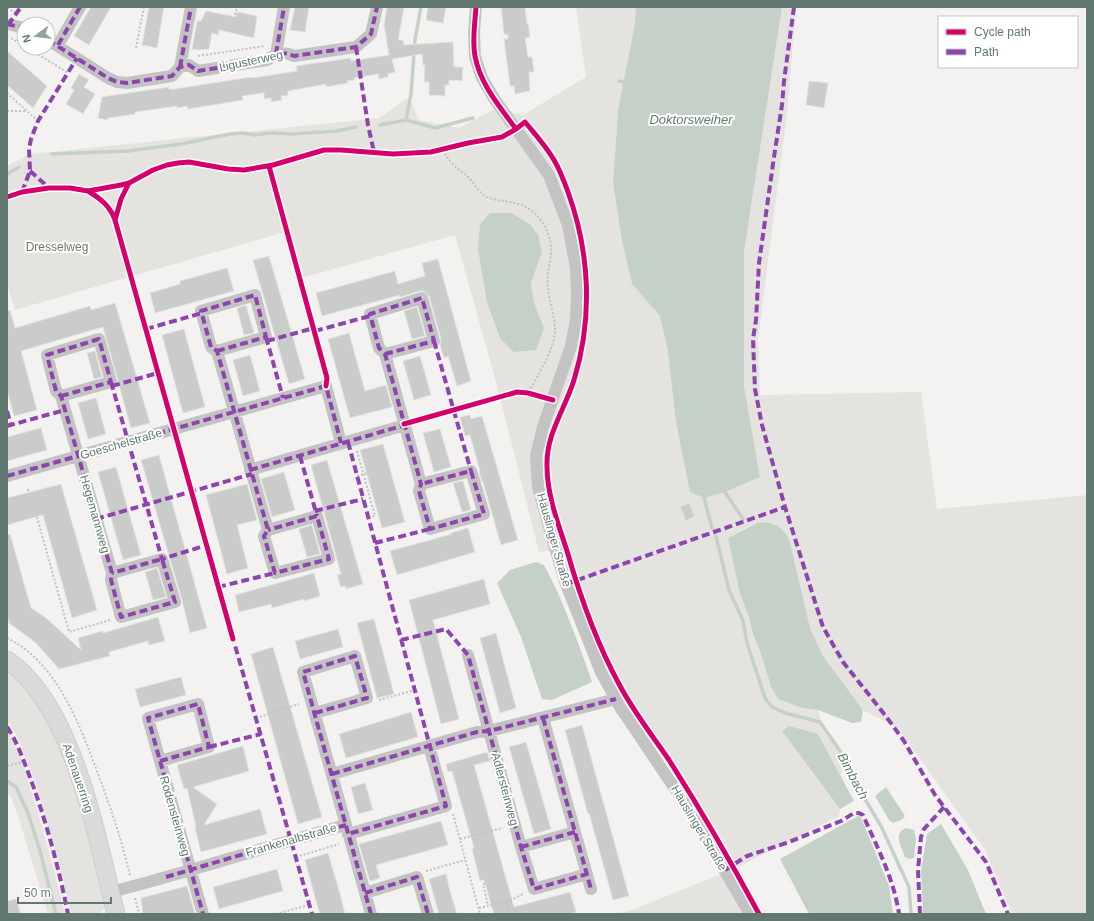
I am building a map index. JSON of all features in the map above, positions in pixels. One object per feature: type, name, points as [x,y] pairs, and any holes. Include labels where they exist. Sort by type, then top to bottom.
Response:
[{"type":"main road","name":"Adenauerring","points":[[7,660],[25,675],[41,695],[65,737],[89,809],[116,914]]},
{"type":"street","points":[[56,38],[80,7]]},
{"type":"street","points":[[56,44],[108,78],[117,82],[127,83],[172,76],[181,63],[190,7]]},
{"type":"street","points":[[277,49],[284,7]]},
{"type":"street","name":"Ligusterweg","points":[[181,63],[189,65],[198,71],[267,60],[277,49],[294,56],[356,47],[371,34],[377,7]]},
{"type":"street","name":"Häuslinger Straße","points":[[476,7],[474,32],[475,57],[482,78],[495,100],[549,175],[568,225],[576,268],[576,319],[571,346],[543,427],[536,456],[538,487],[566,584],[601,672],[616,699],[690,811],[750,914]]},
{"type":"street","points":[[217,351],[266,337],[255,295],[201,311],[211,346],[217,351],[268,530]]},
{"type":"street","points":[[385,354],[434,341],[422,298],[370,314],[379,348],[385,354],[421,484],[419,491],[430,529],[484,514],[471,471],[421,484]]},
{"type":"street","name":"Hegemannweg","points":[[61,396],[111,382],[99,339],[47,355],[56,391],[61,396],[112,573],[111,580],[121,617]]},
{"type":"street","name":"Goeschelstraße","points":[[7,476],[326,386],[341,443]]},
{"type":"street","points":[[250,470],[404,424]]},
{"type":"street","points":[[317,516],[329,559],[275,573],[264,536],[268,530],[317,516]]},
{"type":"street","points":[[112,573],[162,559],[175,602],[121,617]]},
{"type":"street","name":"Adlersteinweg","points":[[468,655],[534,889],[587,874]]},
{"type":"street","name":"Frankenalbstraße","points":[[348,833],[303,672],[355,656],[367,698]]},
{"type":"street","points":[[315,713],[367,698]]},
{"type":"street","points":[[332,774],[478,732],[489,732],[616,699]]},
{"type":"street","name":"Rodensteinweg","points":[[160,761],[209,747],[198,704],[148,718],[202,914]]},
{"type":"street","points":[[543,718],[591,889]]},
{"type":"street","points":[[429,746],[446,806]]},
{"type":"street","name":"Frankenalbstraße","points":[[111,892],[291,840],[348,833],[446,806]]},
{"type":"street","points":[[521,847],[575,832]]},
{"type":"street","points":[[348,833],[371,914]]},
{"type":"street","points":[[365,893],[417,877],[428,914]]},
{"type":"path","points":[[136,48],[144,7]]},
{"type":"path","points":[[235,15],[237,7]]},
{"type":"path","points":[[7,35],[16,41]]},
{"type":"path","points":[[181,63],[277,49]]},
{"type":"path","points":[[41,56],[68,73]]},
{"type":"path","points":[[7,93],[38,121]]},
{"type":"path","points":[[7,111],[27,111]]},
{"type":"path","points":[[536,134],[548,150]]},
{"type":"path","points":[[443,150],[453,164],[470,179],[478,190],[487,197],[512,201],[524,205],[533,212],[541,220],[550,239],[551,252],[547,275],[547,286],[553,315],[555,338],[552,348],[528,393]]},
{"type":"path","points":[[354,440],[375,516]]},
{"type":"path","points":[[357,476],[367,473]]},
{"type":"path","points":[[368,518],[378,516]]},
{"type":"path","points":[[37,517],[69,632],[121,617]]},
{"type":"path","points":[[367,698],[373,702],[415,690]]},
{"type":"path","points":[[256,718],[311,700]]},
{"type":"path","points":[[7,766],[24,762]]},
{"type":"path","points":[[446,806],[452,811],[480,914]]},
{"type":"path","points":[[460,839],[502,828]]},
{"type":"path","points":[[296,857],[348,833]]},
{"type":"path","points":[[417,877],[426,871],[465,860]]},
{"type":"path","points":[[485,884],[483,884],[488,906]]},
{"type":"path","points":[[479,908],[506,902],[520,896]]},
{"type":"path","points":[[506,902],[509,912]]},
{"type":"path","points":[[276,914],[309,904]]},
{"type":"green space","name":"Dresselweg","points":[[576,7],[636,7],[635,23],[618,110],[613,183],[622,241],[632,284],[660,316],[704,498],[725,492],[760,477],[744,386],[744,252],[782,7],[796,7],[787,113],[758,339],[760,395],[921,392],[937,509],[1087,495],[1087,914],[1012,914],[985,850],[898,728],[863,710],[823,656],[810,628],[784,530],[776,524],[770,522],[751,525],[728,538],[740,594],[749,617],[753,634],[771,687],[778,699],[802,708],[818,710],[823,727],[848,766],[840,775],[818,734],[782,731],[840,809],[839,816],[738,867],[702,806],[627,693],[604,649],[581,585],[548,551],[539,552],[496,382],[455,235],[298,279],[285,232],[15,310],[7,284],[7,166],[30,154],[379,118],[409,97],[419,120],[459,128],[493,110],[523,115],[586,77]]},
{"type":"green space","points":[[7,670],[22,683],[49,721],[74,782],[109,908],[101,910],[102,914],[71,914],[59,863],[35,782],[17,736],[7,721]]},
{"type":"green space","points":[[7,731],[17,750],[25,771],[44,832],[65,914],[48,914],[18,816],[11,797],[7,792]]},
{"type":"green space","points":[[738,867],[762,914],[617,914],[635,909]]},
{"type":"water","name":"Doktorsweiher","points":[[636,7],[782,7],[744,252],[744,386],[760,477],[725,492],[704,498],[690,492],[676,422],[668,351],[660,316],[632,284],[622,241],[613,183],[618,110],[635,23]]},
{"type":"water","points":[[490,213],[511,213],[530,224],[538,235],[542,252],[531,283],[534,303],[544,328],[536,350],[514,352],[500,338],[487,302],[478,249],[480,224]]},
{"type":"water","points":[[766,522],[780,527],[789,539],[810,628],[823,656],[863,710],[861,722],[852,723],[818,710],[802,708],[778,699],[771,687],[753,634],[749,617],[740,594],[728,538],[757,523]]},
{"type":"water","points":[[536,562],[544,565],[558,593],[592,682],[552,700],[542,699],[521,637],[497,583],[510,570]]},
{"type":"water","points":[[789,726],[818,734],[854,801],[840,809],[782,731]]},
{"type":"water","points":[[886,787],[905,816],[901,820],[893,823],[889,820],[875,796]]},
{"type":"water","points":[[860,815],[889,886],[893,914],[809,914],[780,859]]},
{"type":"water","points":[[941,824],[968,870],[986,914],[923,914],[921,871],[927,834]]},
{"type":"water","points":[[906,828],[914,830],[916,839],[914,858],[909,859],[905,857],[899,841],[900,834]]},
{"type":"building","points":[[91,7],[111,7],[89,45],[74,36]]},
{"type":"building","points":[[149,7],[164,7],[157,48],[142,45]]},
{"type":"building","points":[[295,7],[309,7],[305,32],[290,30]]},
{"type":"building","points":[[387,7],[404,8],[398,40],[403,40],[404,45],[453,42],[454,67],[463,67],[462,81],[449,80],[449,85],[445,85],[445,96],[429,95],[429,82],[424,82],[425,65],[423,65],[422,54],[392,59],[395,72],[388,74],[388,77],[379,79],[378,74],[354,78],[354,80],[347,81],[348,83],[326,87],[326,84],[288,91],[288,95],[281,96],[282,100],[271,102],[271,98],[264,99],[264,93],[242,96],[243,100],[188,109],[187,106],[177,108],[177,106],[135,112],[135,114],[108,118],[108,120],[98,118],[102,97],[169,87],[169,89],[175,89],[252,78],[297,71],[296,66],[351,58],[351,61],[389,55],[384,25]]},
{"type":"building","points":[[428,7],[446,7],[443,23],[426,20]]},
{"type":"building","points":[[501,7],[525,7],[530,37],[525,38],[528,57],[532,57],[534,72],[529,72],[530,91],[515,94],[514,86],[510,86],[504,39],[508,39],[508,35],[504,34]]},
{"type":"building","points":[[206,11],[236,17],[237,12],[257,16],[254,38],[219,30],[218,35],[212,33],[209,49],[192,49],[197,21],[201,21]]},
{"type":"building","points":[[7,51],[47,86],[33,108],[7,85]]},
{"type":"building","points":[[79,74],[89,80],[84,87],[95,94],[83,114],[66,104],[74,90],[71,88]]},
{"type":"building","points":[[809,81],[828,83],[824,108],[806,105]]},
{"type":"building","points":[[269,256],[305,379],[289,384],[253,260]]},
{"type":"building","points":[[438,259],[471,381],[457,386],[448,356],[444,358],[440,345],[441,339],[429,296],[424,291],[400,297],[400,295],[322,316],[316,293],[395,271],[398,284],[425,276],[422,263]]},
{"type":"building","points":[[227,268],[234,291],[155,313],[150,293],[180,284],[180,281]]},
{"type":"building","points":[[115,303],[150,423],[131,428],[103,327],[21,351],[37,410],[14,416],[7,390],[7,311],[10,310],[15,328],[90,306],[91,310]]},
{"type":"building","points":[[246,305],[254,333],[244,335],[237,308]]},
{"type":"building","points":[[417,307],[425,336],[412,339],[404,311]]},
{"type":"building","points":[[184,329],[205,407],[183,413],[162,335]]},
{"type":"building","points":[[349,333],[365,391],[386,385],[392,407],[350,418],[328,339]]},
{"type":"building","points":[[95,351],[102,377],[94,379],[87,353]]},
{"type":"building","points":[[250,355],[260,391],[243,396],[233,360]]},
{"type":"building","points":[[420,356],[431,395],[414,400],[403,361]]},
{"type":"building","points":[[96,398],[106,434],[88,439],[78,403]]},
{"type":"building","points":[[470,415],[471,419],[482,416],[518,540],[501,545],[470,435],[465,436],[460,417]]},
{"type":"building","points":[[41,428],[47,450],[7,461],[7,437]]},
{"type":"building","points":[[440,429],[451,467],[434,472],[423,433]]},
{"type":"building","points":[[383,444],[405,522],[382,528],[360,450]]},
{"type":"building","points":[[159,455],[207,628],[190,633],[182,600],[141,460]]},
{"type":"building","points":[[327,460],[363,584],[346,589],[345,586],[341,587],[337,575],[341,574],[311,465]]},
{"type":"building","points":[[116,467],[141,555],[123,560],[98,472]]},
{"type":"building","points":[[284,472],[295,510],[272,517],[261,479]]},
{"type":"building","points":[[463,481],[471,510],[462,512],[453,483]]},
{"type":"building","points":[[61,484],[97,610],[72,618],[43,515],[7,525],[7,498]]},
{"type":"building","points":[[247,484],[257,520],[237,525],[248,568],[227,574],[206,495]]},
{"type":"building","points":[[689,503],[695,516],[686,521],[680,507]]},
{"type":"building","points":[[312,525],[320,554],[307,557],[299,529]]},
{"type":"building","points":[[468,528],[475,552],[397,575],[390,551],[452,534],[451,533]]},
{"type":"building","points":[[10,534],[31,608],[45,617],[81,650],[78,638],[103,631],[103,633],[158,617],[165,641],[149,645],[148,641],[109,652],[110,656],[59,669],[36,643],[9,623],[7,615],[7,535]]},
{"type":"building","points":[[157,568],[166,597],[153,600],[145,572]]},
{"type":"building","points":[[314,573],[320,596],[272,608],[271,604],[239,612],[235,595]]},
{"type":"building","points":[[484,579],[490,604],[433,620],[459,719],[441,724],[409,600]]},
{"type":"building","points":[[374,619],[394,694],[377,698],[357,623]]},
{"type":"building","points":[[338,629],[343,647],[300,659],[295,641]]},
{"type":"building","points":[[496,633],[516,708],[500,713],[480,638]]},
{"type":"building","points":[[273,647],[322,817],[298,824],[251,654]]},
{"type":"building","points":[[181,677],[186,695],[140,707],[135,689]]},
{"type":"building","points":[[411,712],[418,737],[346,758],[339,734]]},
{"type":"building","points":[[582,725],[629,896],[613,900],[565,730]]},
{"type":"building","points":[[526,742],[551,829],[534,834],[509,747]]},
{"type":"building","points":[[243,746],[249,771],[193,787],[217,804],[204,825],[260,809],[267,834],[201,852],[187,788],[184,789],[177,765]]},
{"type":"building","points":[[487,752],[490,761],[474,765],[514,907],[570,892],[576,912],[570,914],[494,914],[484,880],[480,881],[472,849],[474,848],[452,771],[448,772],[446,764]]},
{"type":"building","points":[[365,783],[373,810],[358,814],[351,787]]},
{"type":"building","points":[[441,821],[448,845],[376,865],[380,878],[370,881],[359,844]]},
{"type":"building","points":[[328,853],[345,914],[320,914],[316,901],[305,860]]},
{"type":"building","points":[[277,869],[283,891],[219,909],[213,887]]},
{"type":"building","points":[[446,874],[457,914],[439,914],[429,879]]},
{"type":"building","points":[[187,886],[195,914],[143,914],[141,898]]},
{"type":"building","points":[[16,899],[21,914],[7,914],[7,901]]},
{"type":"waterway","points":[[406,120],[411,94],[415,40],[421,7]]},
{"type":"waterway","points":[[619,81],[624,82]]},
{"type":"waterway","points":[[380,125],[406,120],[435,128],[473,118]]},
{"type":"waterway","points":[[52,154],[128,151],[181,144],[230,134],[293,134],[337,131],[356,127]]},
{"type":"waterway","points":[[7,174],[19,167]]},
{"type":"waterway","points":[[725,492],[743,519]]},
{"type":"waterway","name":"Bimbach","points":[[704,498],[712,528]]},
{"type":"waterway","name":"Bimbach","points":[[716,536],[729,590],[743,621],[747,643],[765,698],[772,707],[785,713],[820,722],[847,761],[850,774],[881,826],[909,887],[911,914]]},
{"type":"waterway","points":[[7,781],[16,787],[28,813],[40,851],[56,914]]},
{"type":"marked path","points":[[8,25],[21,7]]},
{"type":"marked path","points":[[58,45],[80,7]]},
{"type":"marked path","points":[[180,67],[191,7]]},
{"type":"marked path","points":[[276,54],[284,7]]},
{"type":"marked path","points":[[56,45],[108,78],[117,82],[127,83],[172,76],[180,67],[189,65],[198,71],[267,60],[280,54],[294,56],[356,47],[371,34],[377,7]]},
{"type":"marked path","points":[[794,7],[782,105],[759,263],[756,320],[753,339],[755,389],[762,425],[785,507],[823,627],[843,662],[904,741],[935,795],[986,862],[1008,914]]},
{"type":"marked path","points":[[7,24],[16,26]]},
{"type":"marked path","points":[[356,47],[368,125],[374,152]]},
{"type":"marked path","points":[[22,192],[30,171],[29,149],[38,121],[77,58]]},
{"type":"marked path","points":[[30,171],[49,188]]},
{"type":"marked path","points":[[217,351],[266,337],[255,295],[201,311],[211,347],[217,351],[268,530],[264,536],[275,573],[329,559],[317,516],[268,530]]},
{"type":"marked path","points":[[385,354],[434,341],[422,298],[370,314],[379,348],[385,354],[421,484],[419,491],[430,529],[484,514],[471,471],[421,484]]},
{"type":"marked path","points":[[146,329],[202,313]]},
{"type":"marked path","points":[[315,331],[370,316]]},
{"type":"marked path","points":[[267,341],[314,328]]},
{"type":"marked path","points":[[266,337],[283,398]]},
{"type":"marked path","points":[[61,396],[111,382],[99,339],[47,355],[56,391],[61,396],[112,573],[111,580],[121,617],[175,602],[162,559],[112,573]]},
{"type":"marked path","points":[[434,341],[471,471]]},
{"type":"marked path","points":[[112,386],[158,373]]},
{"type":"marked path","points":[[111,382],[162,559],[207,545]]},
{"type":"marked path","points":[[7,476],[326,386],[341,443]]},
{"type":"marked path","points":[[7,426],[65,410]]},
{"type":"marked path","points":[[7,411],[11,425]]},
{"type":"marked path","points":[[250,470],[405,425]]},
{"type":"marked path","points":[[348,442],[446,806],[348,834]]},
{"type":"marked path","points":[[300,456],[317,516]]},
{"type":"marked path","points":[[96,519],[252,474]]},
{"type":"marked path","points":[[315,511],[363,499]]},
{"type":"marked path","points":[[566,584],[785,507]]},
{"type":"marked path","points":[[375,543],[430,529]]},
{"type":"marked path","points":[[218,587],[275,573]]},
{"type":"marked path","points":[[401,640],[446,629],[468,655],[534,889],[587,874]]},
{"type":"marked path","points":[[232,635],[312,914]]},
{"type":"marked path","points":[[315,713],[367,698],[355,656],[303,672],[371,914]]},
{"type":"marked path","points":[[332,774],[477,732],[489,731],[616,699]]},
{"type":"marked path","points":[[160,761],[209,747],[198,704],[148,718],[203,914]]},
{"type":"marked path","points":[[543,718],[591,889]]},
{"type":"marked path","points":[[7,727],[31,780],[42,813],[57,863],[68,914]]},
{"type":"marked path","points":[[209,747],[261,734]]},
{"type":"marked path","points":[[920,914],[918,870],[921,837],[924,829],[944,807]]},
{"type":"marked path","points":[[725,870],[747,856],[789,842],[841,821],[854,813],[859,813],[863,815],[884,863],[897,901],[899,914]]},
{"type":"marked path","points":[[166,877],[346,825]]},
{"type":"marked path","points":[[521,847],[575,832]]},
{"type":"marked path","points":[[365,893],[417,877],[428,914]]},
{"type":"cycle path","points":[[476,7],[474,44],[475,56],[481,76],[491,95],[516,129]]},
{"type":"cycle path","points":[[7,197],[22,192],[49,188],[70,188],[88,191],[121,185],[129,183],[153,170],[178,163],[189,162],[228,169],[244,170],[273,165],[324,150],[393,154],[431,152],[502,137],[525,122],[548,150],[562,176],[575,215],[585,262],[586,309],[580,357],[574,380],[553,432],[548,454],[547,477],[557,519],[583,602],[603,652],[624,694],[693,798],[759,914]]},
{"type":"cycle path","points":[[269,166],[327,378],[326,386]]},
{"type":"cycle path","points":[[88,191],[104,203],[115,220],[121,199],[129,183]]},
{"type":"cycle path","points":[[115,220],[233,639]]},
{"type":"cycle path","points":[[404,424],[517,392],[528,393],[553,400]]}]
